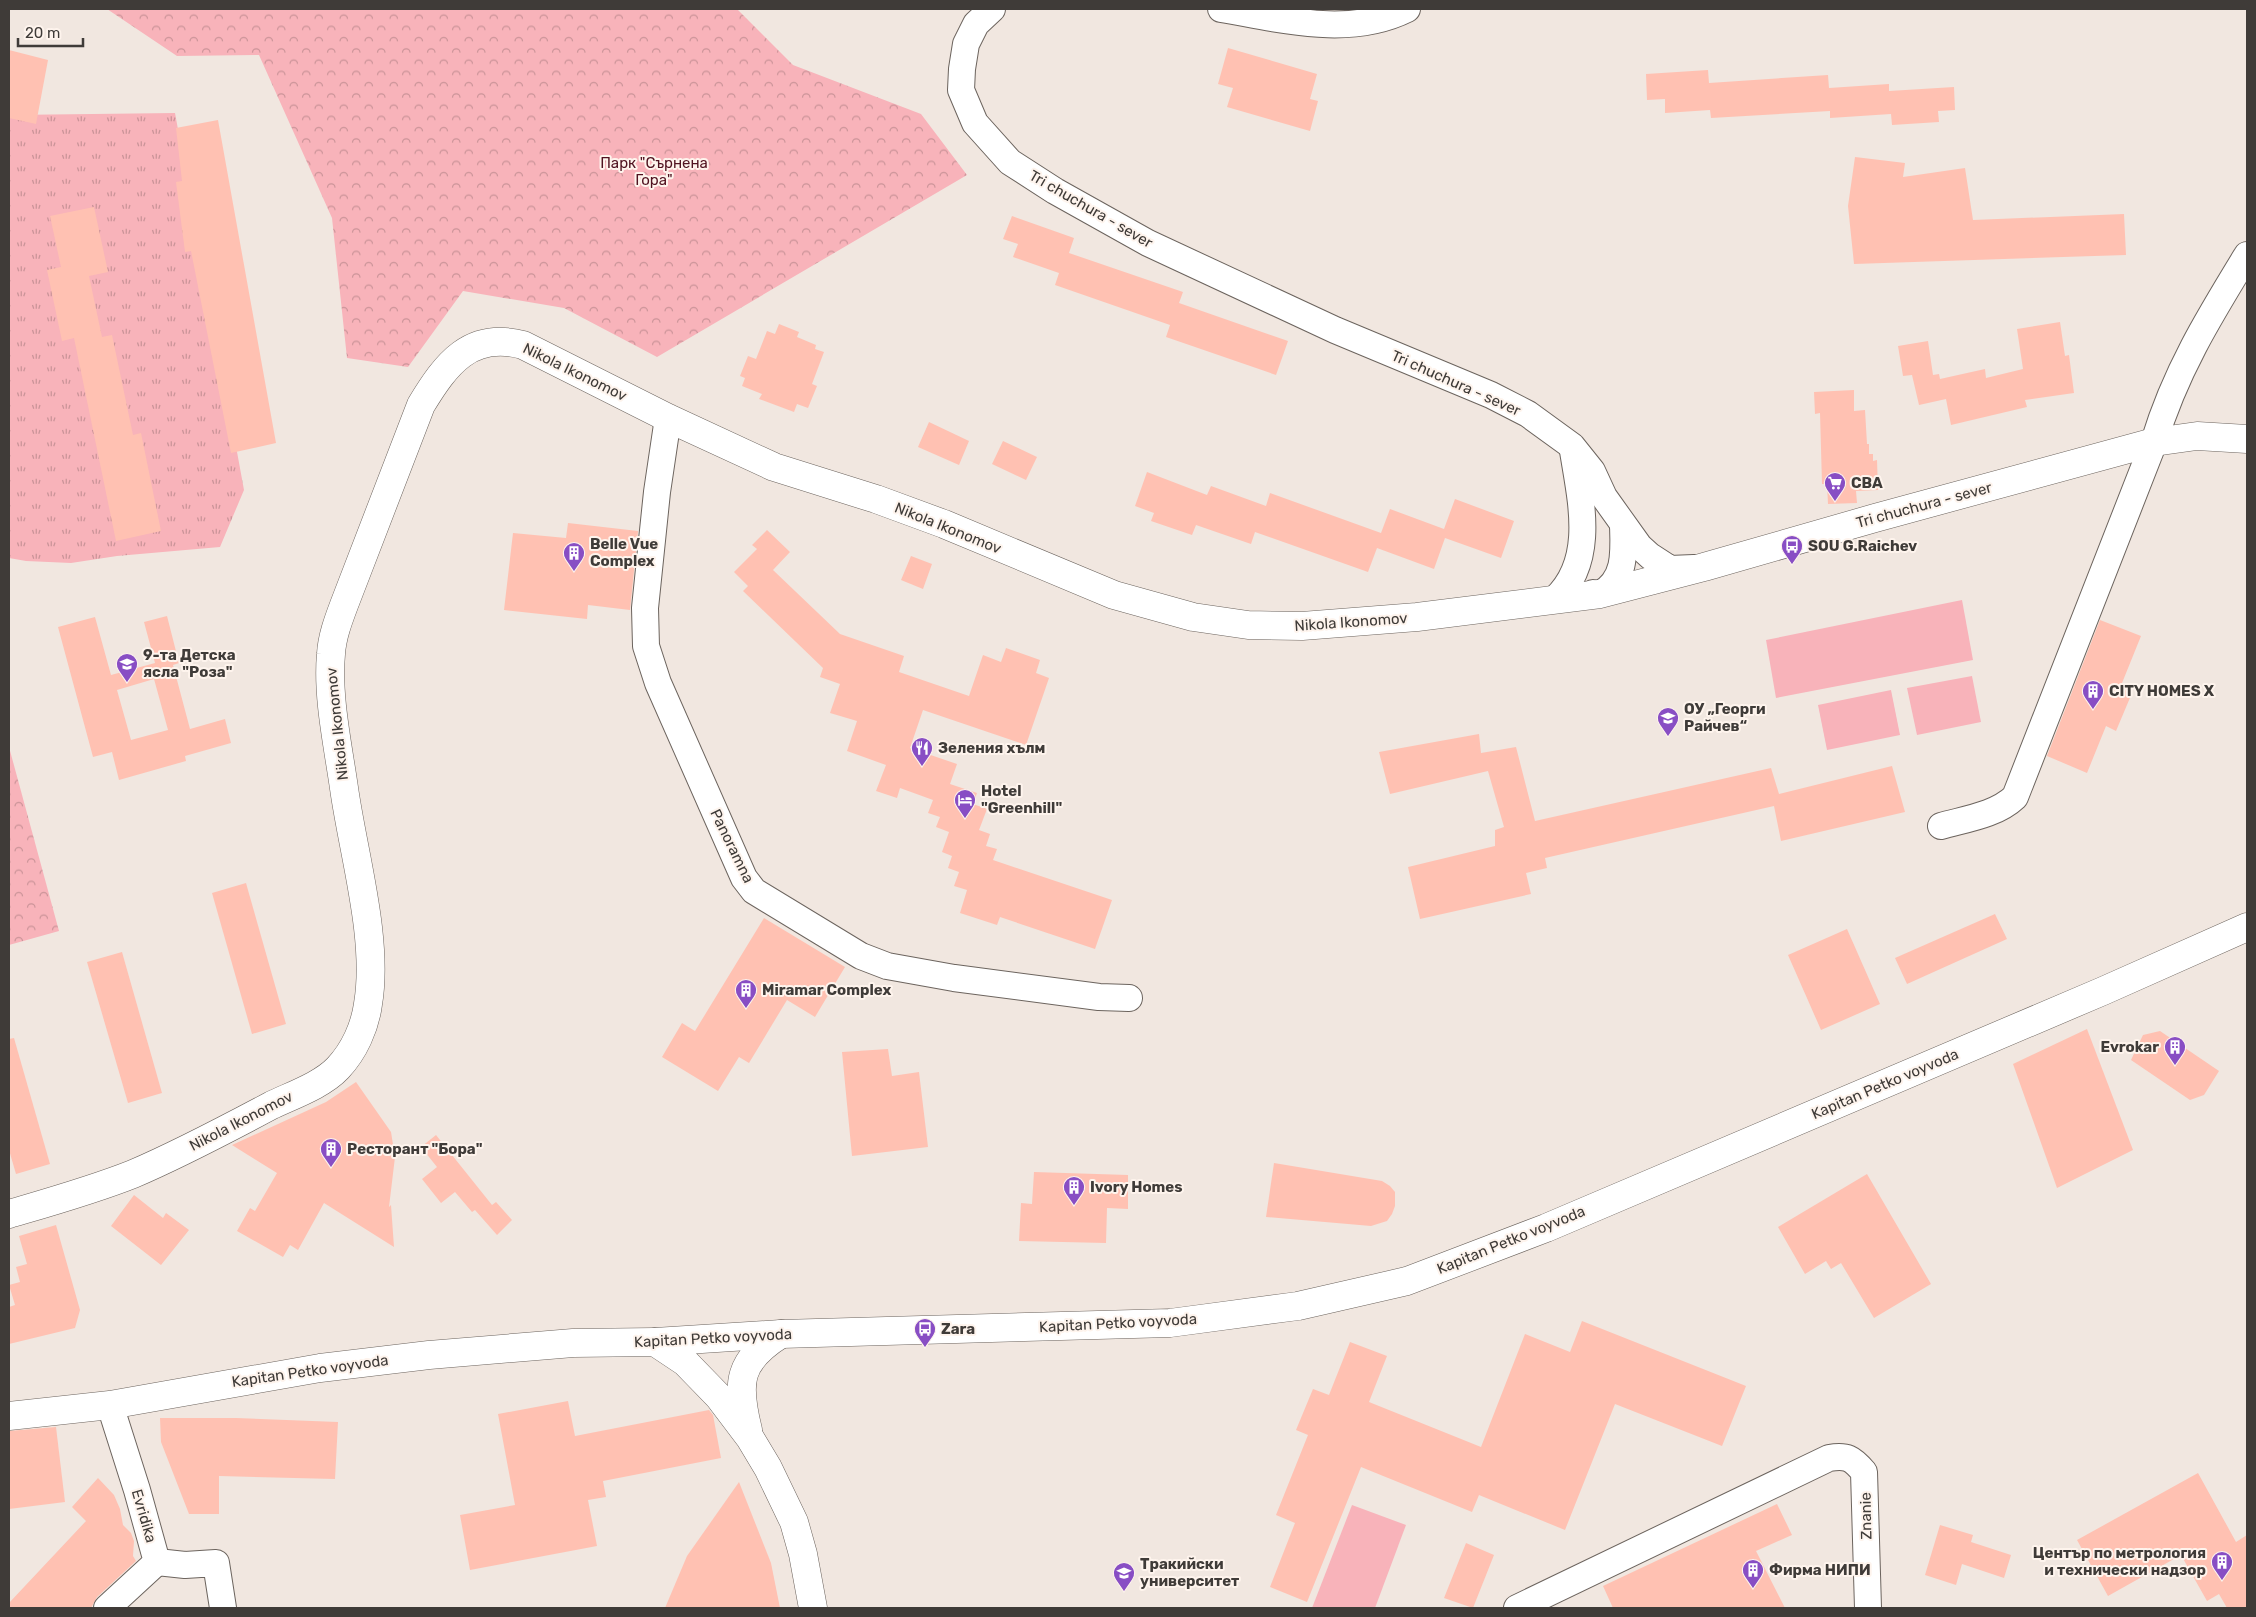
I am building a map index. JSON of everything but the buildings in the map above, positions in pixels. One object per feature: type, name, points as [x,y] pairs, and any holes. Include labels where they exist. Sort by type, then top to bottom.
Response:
[{"type":"street","name":"Tri chuchura - sever","points":[[992,9],[976,24],[966,44],[961,90],[975,123],[1010,162],[1054,191],[1148,243],[1335,330],[1491,396],[1528,414],[1572,446],[1592,471],[1604,497],[1639,546],[1670,568],[1704,568]]},
{"type":"street","points":[[1221,9],[1278,20],[1328,25],[1365,22],[1406,9]]},
{"type":"street","points":[[1941,826],[1994,811],[2007,805],[2015,797],[2154,442],[2165,405],[2188,355],[2247,255]]},
{"type":"street","name":"Nikola Ikonomov","points":[[9,1214],[86,1191],[132,1174],[212,1137],[329,1076],[345,1059],[357,1040],[368,1006],[371,965],[338,740],[330,672],[331,652],[335,630],[344,605],[406,439],[421,405],[445,368],[452,361],[476,346],[493,342],[514,343],[540,353],[668,418],[774,467],[876,499],[944,524],[1114,595],[1193,617],[1248,625],[1302,626],[1417,617],[1555,599]]},
{"type":"street","name":"Panoramna","points":[[668,418],[657,492],[645,608],[646,646],[658,683],[744,878],[754,891],[861,956],[886,966],[954,978],[1099,998],[1129,998]]},
{"type":"street","name":"Tri chuchura - sever","points":[[1555,599],[1600,594],[1704,568],[1875,518],[2154,442],[2198,436],[2247,439]]},
{"type":"street","points":[[1572,446],[1582,508],[1580,559],[1583,583],[1588,589],[1600,594],[1612,586],[1620,573],[1624,551],[1623,526]]},
{"type":"street","points":[[1555,599],[1572,579],[1580,559]]},
{"type":"street","name":"Kapitan Petko voyvoda","points":[[9,1416],[110,1405],[310,1370],[430,1355],[573,1343],[655,1342],[781,1334],[1170,1323],[1298,1306],[1407,1281],[1546,1228],[2103,991],[2247,927]]},
{"type":"street","points":[[750,1438],[742,1407],[744,1373],[758,1350],[781,1334]]},
{"type":"street","points":[[655,1342],[685,1362],[719,1396],[750,1438],[768,1468],[794,1522],[803,1554],[813,1608]]},
{"type":"street","name":"Evridika","points":[[107,1608],[157,1562],[138,1490],[110,1405]]},
{"type":"street","name":"Znanie","points":[[1516,1608],[1829,1458],[1841,1456],[1854,1461],[1864,1472],[1866,1484],[1868,1608]]},
{"type":"street","points":[[157,1562],[185,1565],[216,1563],[222,1608]]},
{"type":"green space","name":"Парк \"Сърнена Гора\"","points":[[107,9],[737,9],[793,65],[921,114],[967,175],[657,357],[564,308],[463,291],[408,367],[347,358],[332,218],[259,55],[177,56]]},
{"type":"green space","points":[[175,113],[244,490],[220,547],[117,556],[71,563],[26,561],[9,558],[9,115]]},
{"type":"green space","points":[[1962,600],[1973,660],[1776,698],[1766,640]]},
{"type":"green space","points":[[1972,676],[1981,722],[1917,735],[1907,688]]},
{"type":"green space","points":[[1891,690],[1900,735],[1827,750],[1818,705]]},
{"type":"green space","points":[[9,747],[59,931],[9,945]]},
{"type":"green space","points":[[1352,1505],[1406,1525],[1375,1608],[1312,1608]]},
{"type":"place","name":"CBA","points":[[1835,502]]},
{"type":"place","name":"SOU G.Raichev","points":[[1792,565]]},
{"type":"place","name":"Belle Vue Complex","points":[[574,572]]},
{"type":"place","name":"9-та Детска ясла \"Роза\"","points":[[127,683]]},
{"type":"place","name":"CITY HOMES X","points":[[2093,710]]},
{"type":"place","name":"ОУ „Георги Райчев“","points":[[1668,737]]},
{"type":"place","name":"Зеления хълм","points":[[922,767]]},
{"type":"place","name":"Hotel \"Greenhill\"","points":[[965,819]]},
{"type":"place","name":"Miramar Complex","points":[[746,1009]]},
{"type":"place","name":"Evrokar","points":[[2175,1066]]},
{"type":"place","name":"Ресторант \"Бора\"","points":[[331,1168]]},
{"type":"place","name":"Ivory Homes","points":[[1074,1206]]},
{"type":"place","name":"Zara","points":[[925,1348]]},
{"type":"place","name":"Център по метрология и технически надзор","points":[[2222,1581]]},
{"type":"place","name":"Фирма НИПИ","points":[[1753,1589]]},
{"type":"place","name":"Тракийски университет","points":[[1124,1592]]}]
